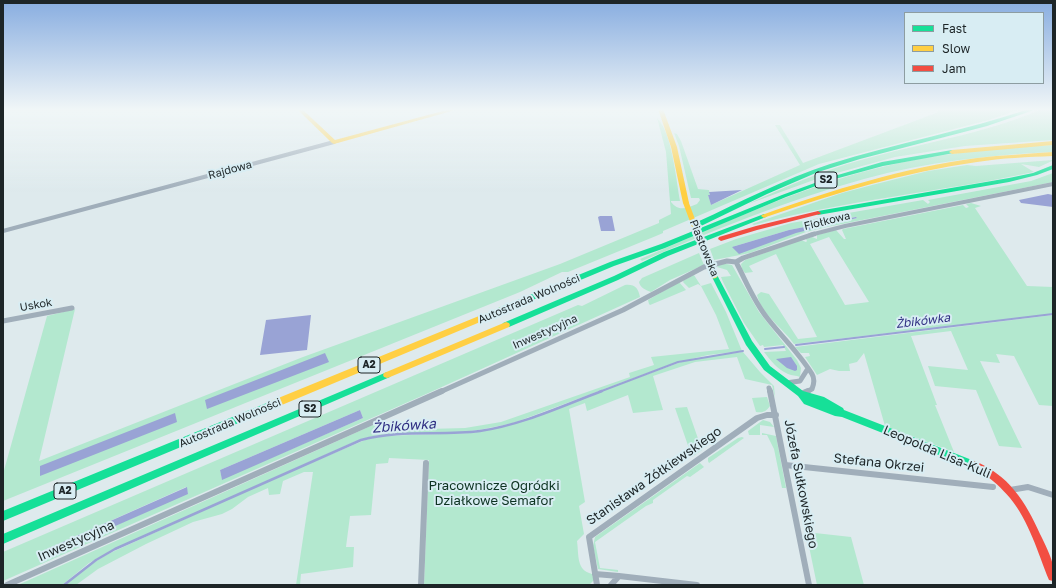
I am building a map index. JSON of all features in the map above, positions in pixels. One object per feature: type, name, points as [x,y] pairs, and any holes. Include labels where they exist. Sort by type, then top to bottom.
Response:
[{"type":"main road","points":[[328,136],[334,142]]},
{"type":"main road","name":"Rajdowa","points":[[334,142],[355,136]]},
{"type":"main road","name":"Piastowska","points":[[670,136],[674,147],[686,204],[714,275],[749,343],[773,374]]},
{"type":"main road","points":[[612,264],[640,250],[818,171],[850,160],[944,136]]},
{"type":"main road","name":"S2","points":[[612,264],[663,246],[787,195],[857,171],[909,158],[944,152],[1053,143]]},
{"type":"main road","name":"S2","points":[[3,539],[616,278],[686,246],[746,222],[801,202],[864,182],[901,173],[961,162],[1053,154]]},
{"type":"main road","points":[[616,278],[630,275],[710,242],[761,226],[828,211],[1010,180],[1035,174],[1053,167]]},
{"type":"main road","name":"Autostrada Wolności","points":[[3,516],[612,264]]},
{"type":"main road","name":"Leopolda Lisa-Kuli","points":[[773,374],[801,394],[806,401],[835,412],[842,413],[978,467],[997,477],[1020,503],[1053,576]]},
{"type":"street","name":"Rajdowa","points":[[3,230],[334,142]]},
{"type":"street","name":"Fiołkowa","points":[[736,262],[778,245],[816,233],[1053,184]]},
{"type":"street","name":"Inwestycyjna","points":[[7,585],[623,310],[650,296],[675,280],[722,261],[736,262]]},
{"type":"street","points":[[736,262],[753,296],[767,318],[800,358],[813,378],[813,386],[808,392],[801,394]]},
{"type":"street","name":"Uskok","points":[[3,321],[72,308]]},
{"type":"street","points":[[784,382],[792,384],[799,382],[805,377],[807,370]]},
{"type":"street","name":"Józefa Sułkowskiego","points":[[769,388],[776,415],[809,585]]},
{"type":"street","name":"Stanisława Żółkiewskiego","points":[[597,585],[588,537],[757,418],[767,415],[776,415]]},
{"type":"street","points":[[421,585],[426,463]]},
{"type":"street","name":"Stefana Okrzei","points":[[785,465],[993,487]]},
{"type":"street","points":[[1010,490],[1028,487],[1053,495]]},
{"type":"street","points":[[595,574],[697,585]]},
{"type":"street","points":[[611,585],[619,576]]},
{"type":"green space","points":[[662,136],[667,136],[670,145],[680,201],[671,202],[680,208],[690,207],[697,204],[700,200],[699,198],[691,198],[679,146],[675,136],[678,136],[681,141],[698,189],[709,190],[710,195],[708,195],[711,205],[800,165],[782,136],[787,136],[803,163],[874,136],[925,136],[819,164],[663,231],[663,233],[656,236],[568,272],[562,272],[520,292],[3,501],[3,474],[47,316],[75,309],[39,461],[303,357],[560,264],[659,223],[659,220],[671,214],[666,152]]},
{"type":"green space","points":[[957,136],[1053,136],[1053,140],[965,146],[895,157],[822,177],[748,204],[832,169],[884,154]]},
{"type":"green space","points":[[1053,145],[1053,152],[958,160],[911,168],[864,179],[779,206],[696,238],[642,261],[640,259],[784,198],[814,187],[874,169],[918,159],[962,152]]},
{"type":"green space","points":[[1053,160],[1039,167],[1021,164],[1034,172],[823,209],[754,225],[752,224],[842,193],[928,171],[967,165],[976,166]]},
{"type":"green space","points":[[1053,173],[1053,182],[827,227],[806,232],[750,253],[714,260],[710,249],[736,239],[791,223],[923,200],[928,204],[930,202],[928,200],[1031,181]],"holes":[[[857,218],[732,247],[789,230]]]},
{"type":"green space","points":[[971,203],[981,206],[975,208],[1027,286],[1053,287],[1053,314],[794,344],[763,309],[757,295],[761,292],[769,294],[798,339],[817,337],[776,254],[749,266],[753,272],[745,273],[742,269],[741,264],[745,260],[801,240],[806,242],[806,239],[812,237],[817,239],[817,235],[836,230],[844,239],[846,239],[842,230],[843,229],[963,205],[966,208],[969,207],[966,204]],"holes":[[[829,237],[869,302],[845,305],[810,244]]]},
{"type":"green space","points":[[699,253],[704,265],[670,280],[651,292],[641,286],[639,282],[642,278]]},
{"type":"green space","points":[[721,263],[732,265],[759,312],[797,360],[801,368],[800,377],[790,375],[781,370],[764,352],[786,351],[783,345],[760,346],[744,323],[723,282],[721,277],[731,276],[727,270],[717,267]]},
{"type":"green space","points":[[694,275],[701,286],[698,284],[689,288],[683,282]]},
{"type":"green space","points":[[679,282],[686,290],[650,305],[649,304],[648,300]]},
{"type":"green space","points":[[711,283],[726,312],[742,351],[708,355],[674,363],[516,422],[464,432],[399,433],[365,438],[112,550],[89,563],[62,585],[18,585],[384,420],[387,427],[427,429],[465,428],[501,422],[630,377],[629,373],[654,365],[651,357],[729,349],[716,315],[701,286]]},
{"type":"green space","points":[[625,285],[636,287],[640,297],[433,391],[3,581],[3,552],[578,305],[582,306]],"holes":[[[360,410],[363,418],[222,479],[220,470]],[[186,487],[188,493],[45,557],[45,550]]]},
{"type":"green space","points":[[1053,315],[1053,406],[1039,405],[1014,356],[996,354],[1000,363],[980,361],[1022,448],[999,446],[976,390],[935,386],[928,366],[968,370],[951,331],[911,336],[937,405],[935,405],[954,452],[885,426],[864,353],[857,362],[849,364],[850,371],[830,369],[817,375],[805,357],[810,356],[809,353],[801,353],[795,347]]},
{"type":"green space","name":"Pracownicze Ogródki Działkowe Semafor","points":[[743,352],[774,386],[775,398],[772,385],[745,379],[737,357],[695,362],[653,376],[663,410],[633,413],[628,395],[587,411],[585,403],[569,409],[585,502],[579,506],[584,534],[577,541],[578,557],[583,569],[592,574],[594,580],[589,585],[424,585],[429,460],[389,458],[388,463],[376,464],[371,515],[350,516],[346,547],[354,547],[353,567],[301,574],[300,585],[296,585],[313,472],[304,472],[283,481],[280,494],[269,495],[268,488],[248,497],[232,509],[222,514],[193,522],[146,544],[98,569],[76,585],[65,585],[88,566],[108,554],[266,482],[365,440],[381,436],[471,433],[504,427],[681,362],[704,357]]},
{"type":"green space","points":[[767,397],[770,406],[764,412],[756,412],[752,398]]},
{"type":"green space","points":[[687,407],[702,450],[692,457],[675,408]]},
{"type":"green space","points":[[763,420],[770,422],[774,427],[760,425],[760,435],[749,435],[748,431]]},
{"type":"green space","points":[[762,433],[776,436],[786,488],[782,488],[774,449],[767,435],[762,435]]},
{"type":"green space","points":[[738,438],[744,438],[709,463],[708,458]]},
{"type":"green space","points":[[700,463],[704,467],[690,477],[687,476],[653,500],[653,503],[646,506],[595,542],[600,568],[618,570],[618,572],[598,569],[593,546],[595,537]]},
{"type":"green space","points":[[806,532],[851,537],[864,585],[817,585]]},
{"type":"water","points":[[742,190],[711,205],[708,195],[710,195],[709,192]]},
{"type":"water","points":[[1048,194],[1053,195],[1053,207],[1021,203],[1019,200]]},
{"type":"water","points":[[612,216],[615,231],[601,231],[598,217]]},
{"type":"water","points":[[857,218],[796,233],[739,254],[732,247],[789,230]]},
{"type":"water","points":[[311,315],[307,350],[260,355],[266,320]]},
{"type":"water","points":[[325,353],[329,362],[207,409],[205,400]]},
{"type":"water","points":[[791,357],[797,366],[797,370],[795,371],[787,368],[776,359]]},
{"type":"water","points":[[360,410],[363,418],[222,480],[220,470]]},
{"type":"water","points":[[175,413],[177,422],[40,476],[40,466]]},
{"type":"water","points":[[187,487],[188,494],[45,557],[45,550]]},
{"type":"waterway","name":"Żbikówka","points":[[796,345],[1053,314]]},
{"type":"waterway","name":"Żbikówka","points":[[765,349],[784,347]]},
{"type":"waterway","name":"Żbikówka","points":[[599,392],[678,362],[743,351]]},
{"type":"waterway","name":"Żbikówka","points":[[64,585],[96,560],[115,549],[361,440],[390,435],[465,432],[496,428],[527,420],[602,391]]},
{"type":"traffic: fast","points":[[699,224],[748,200],[816,171],[858,158],[942,136]]},
{"type":"traffic: fast","points":[[501,310],[612,264],[663,246],[784,196],[833,178],[882,164],[952,152]]},
{"type":"traffic: fast","points":[[818,213],[1009,180],[1035,174],[1053,167]]},
{"type":"traffic: fast","points":[[506,325],[616,278],[666,254],[764,216]]},
{"type":"traffic: fast","points":[[714,275],[749,343],[767,368],[801,394],[807,401],[835,412],[842,413],[974,465]]},
{"type":"traffic: fast","points":[[3,539],[387,375]]},
{"type":"traffic: fast","points":[[801,394],[821,400],[840,411]]},
{"type":"traffic: fast","points":[[3,516],[274,404]]},
{"type":"traffic: slow","points":[[328,136],[334,142],[355,136]]},
{"type":"traffic: slow","points":[[670,136],[674,147],[686,203]]},
{"type":"traffic: slow","points":[[952,152],[1053,143]]},
{"type":"traffic: slow","points":[[764,216],[838,191],[939,166],[976,160],[1053,154]]},
{"type":"traffic: slow","points":[[686,203],[714,275]]},
{"type":"traffic: slow","points":[[274,404],[501,310]]},
{"type":"traffic: slow","points":[[387,375],[506,325]]},
{"type":"traffic: jam","points":[[721,239],[756,228],[818,213]]},
{"type":"traffic: jam","points":[[974,465],[990,473],[1004,484],[1015,497],[1032,527],[1053,576]]}]
